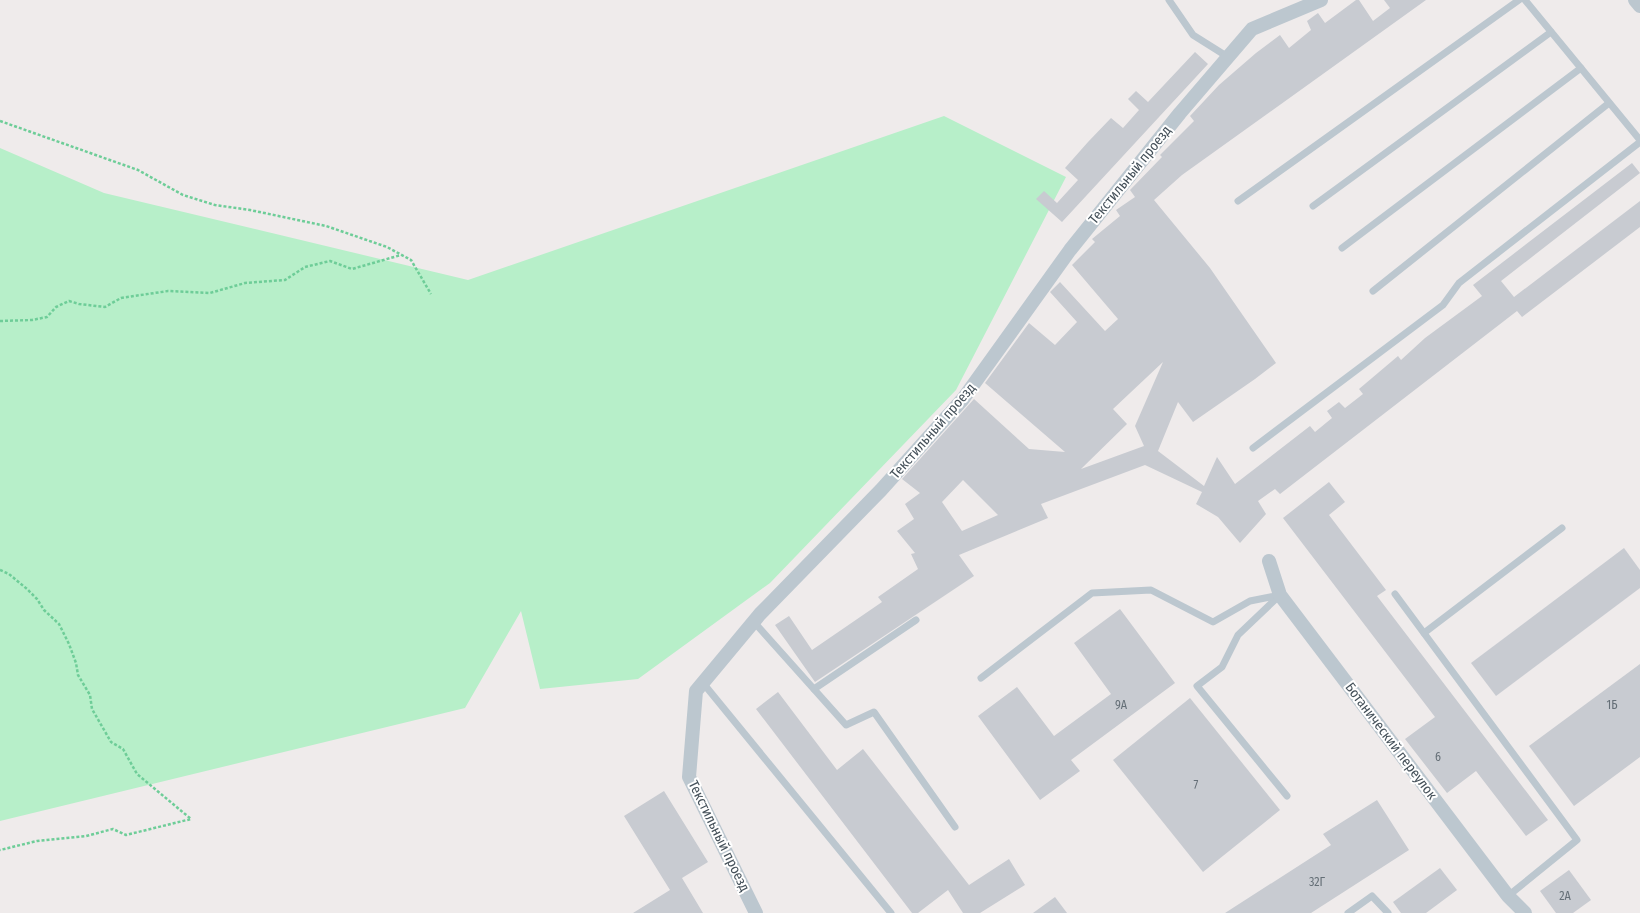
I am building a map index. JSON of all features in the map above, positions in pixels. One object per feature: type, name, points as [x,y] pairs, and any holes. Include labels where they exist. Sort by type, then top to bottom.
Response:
[{"type":"street","name":"Текстильный проезд","points":[[756,913],[689,777],[696,691],[754,622],[881,490],[963,399],[1070,250],[1180,113],[1252,28],[1321,0]]},
{"type":"street","points":[[1635,0],[1640,6]]},
{"type":"street","name":"Ботанический переулок","points":[[1269,561],[1280,595],[1508,896],[1524,913]]},
{"type":"lane","points":[[1169,0],[1193,35],[1228,57]]},
{"type":"lane","points":[[1238,201],[1518,0]]},
{"type":"lane","points":[[1253,448],[1443,305],[1459,283],[1640,141],[1525,0]]},
{"type":"lane","points":[[1313,206],[1551,32]]},
{"type":"lane","points":[[1342,248],[1581,68]]},
{"type":"lane","points":[[1373,291],[1609,102]]},
{"type":"lane","points":[[1424,634],[1562,528]]},
{"type":"lane","points":[[981,678],[1092,593],[1151,590],[1213,622],[1250,601],[1280,595]]},
{"type":"lane","points":[[1394,594],[1577,840],[1508,896]]},
{"type":"lane","points":[[1280,595],[1238,635],[1222,667],[1197,686],[1287,796]]},
{"type":"lane","points":[[814,689],[916,620]]},
{"type":"lane","points":[[754,622],[846,725],[874,712],[955,827]]},
{"type":"lane","points":[[703,682],[891,913]]},
{"type":"lane","points":[[1348,913],[1372,896],[1388,913]]},
{"type":"path","points":[[0,121],[138,170],[183,195],[215,205],[250,210],[326,226],[387,247],[411,260],[431,294]]},
{"type":"path","points":[[0,321],[32,320],[47,317],[56,307],[68,301],[79,304],[105,307],[121,298],[168,291],[210,293],[245,283],[285,280],[305,267],[330,261],[352,269],[401,255]]},
{"type":"path","points":[[0,570],[9,574],[27,589],[37,599],[44,610],[59,624],[70,644],[78,674],[90,695],[92,709],[111,742],[122,749],[138,774],[190,819],[126,835],[113,829],[86,836],[37,841],[0,850]]},
{"type":"green space","points":[[944,116],[1066,177],[956,390],[770,583],[638,679],[540,689],[521,611],[465,708],[0,821],[0,148],[104,193],[468,280]]},
{"type":"building","points":[[1356,0],[1359,0],[1373,21],[1390,8],[1384,0],[1426,0],[1182,175],[1154,200],[1210,268],[1276,363],[1193,422],[1178,402],[1158,451],[1204,486],[1217,457],[1235,484],[1310,426],[1315,432],[1332,418],[1327,411],[1339,402],[1345,408],[1363,394],[1359,389],[1398,356],[1401,360],[1425,338],[1482,296],[1473,285],[1632,163],[1640,173],[1501,281],[1514,297],[1640,201],[1640,227],[1522,317],[1517,311],[1280,494],[1275,489],[1258,501],[1266,514],[1240,543],[1218,517],[1196,504],[1202,492],[1145,465],[1041,504],[1048,518],[959,555],[974,576],[815,682],[775,625],[789,616],[812,650],[882,602],[878,597],[918,569],[911,554],[915,553],[897,531],[914,519],[905,504],[920,493],[902,479],[974,399],[1029,449],[1065,452],[985,383],[1029,323],[1055,345],[1077,322],[1050,292],[1060,282],[1105,331],[1118,319],[1072,265],[1095,242],[1092,239],[1120,216],[1116,210],[1135,197],[1130,190],[1162,157],[1160,155],[1194,121],[1190,116],[1219,85],[1256,53],[1280,35],[1289,48],[1311,30],[1307,21],[1318,13],[1325,23]],"holes":[[[1163,362],[1135,426],[1144,446],[1081,469],[1127,424],[1113,409]],[[963,480],[998,515],[962,531],[942,502]]]},
{"type":"building","points":[[1195,52],[1208,64],[1062,222],[1036,199],[1044,191],[1057,203],[1078,180],[1065,168],[1088,142],[1111,118],[1123,128],[1139,110],[1128,99],[1136,91],[1148,102]]},
{"type":"building","points":[[1329,482],[1345,502],[1329,515],[1386,590],[1377,596],[1548,820],[1526,836],[1476,771],[1447,793],[1405,739],[1435,717],[1283,518]]},
{"type":"building","points":[[1624,548],[1640,570],[1640,588],[1496,696],[1471,663]]},
{"type":"building","points":[[1120,609],[1175,683],[1071,760],[1080,771],[1040,800],[978,716],[1017,687],[1054,736],[1111,694],[1074,643]]},
{"type":"building","points":[[1640,664],[1640,757],[1574,806],[1529,746]]},
{"type":"building","points":[[778,692],[837,770],[863,749],[969,885],[1009,859],[1025,885],[980,913],[963,913],[948,890],[918,913],[912,913],[756,709]]},
{"type":"building","points":[[1190,698],[1280,810],[1203,872],[1113,760]]},
{"type":"building","points":[[664,791],[708,862],[682,878],[703,913],[633,913],[670,890],[624,816]]},
{"type":"building","points":[[1377,800],[1409,850],[1311,913],[1225,913],[1331,845],[1323,834]]},
{"type":"building","points":[[1440,868],[1457,890],[1426,913],[1401,913],[1393,902]]},
{"type":"building","points":[[1569,870],[1591,900],[1573,913],[1556,913],[1540,891]]},
{"type":"building","points":[[1055,897],[1067,913],[1033,913]]}]
